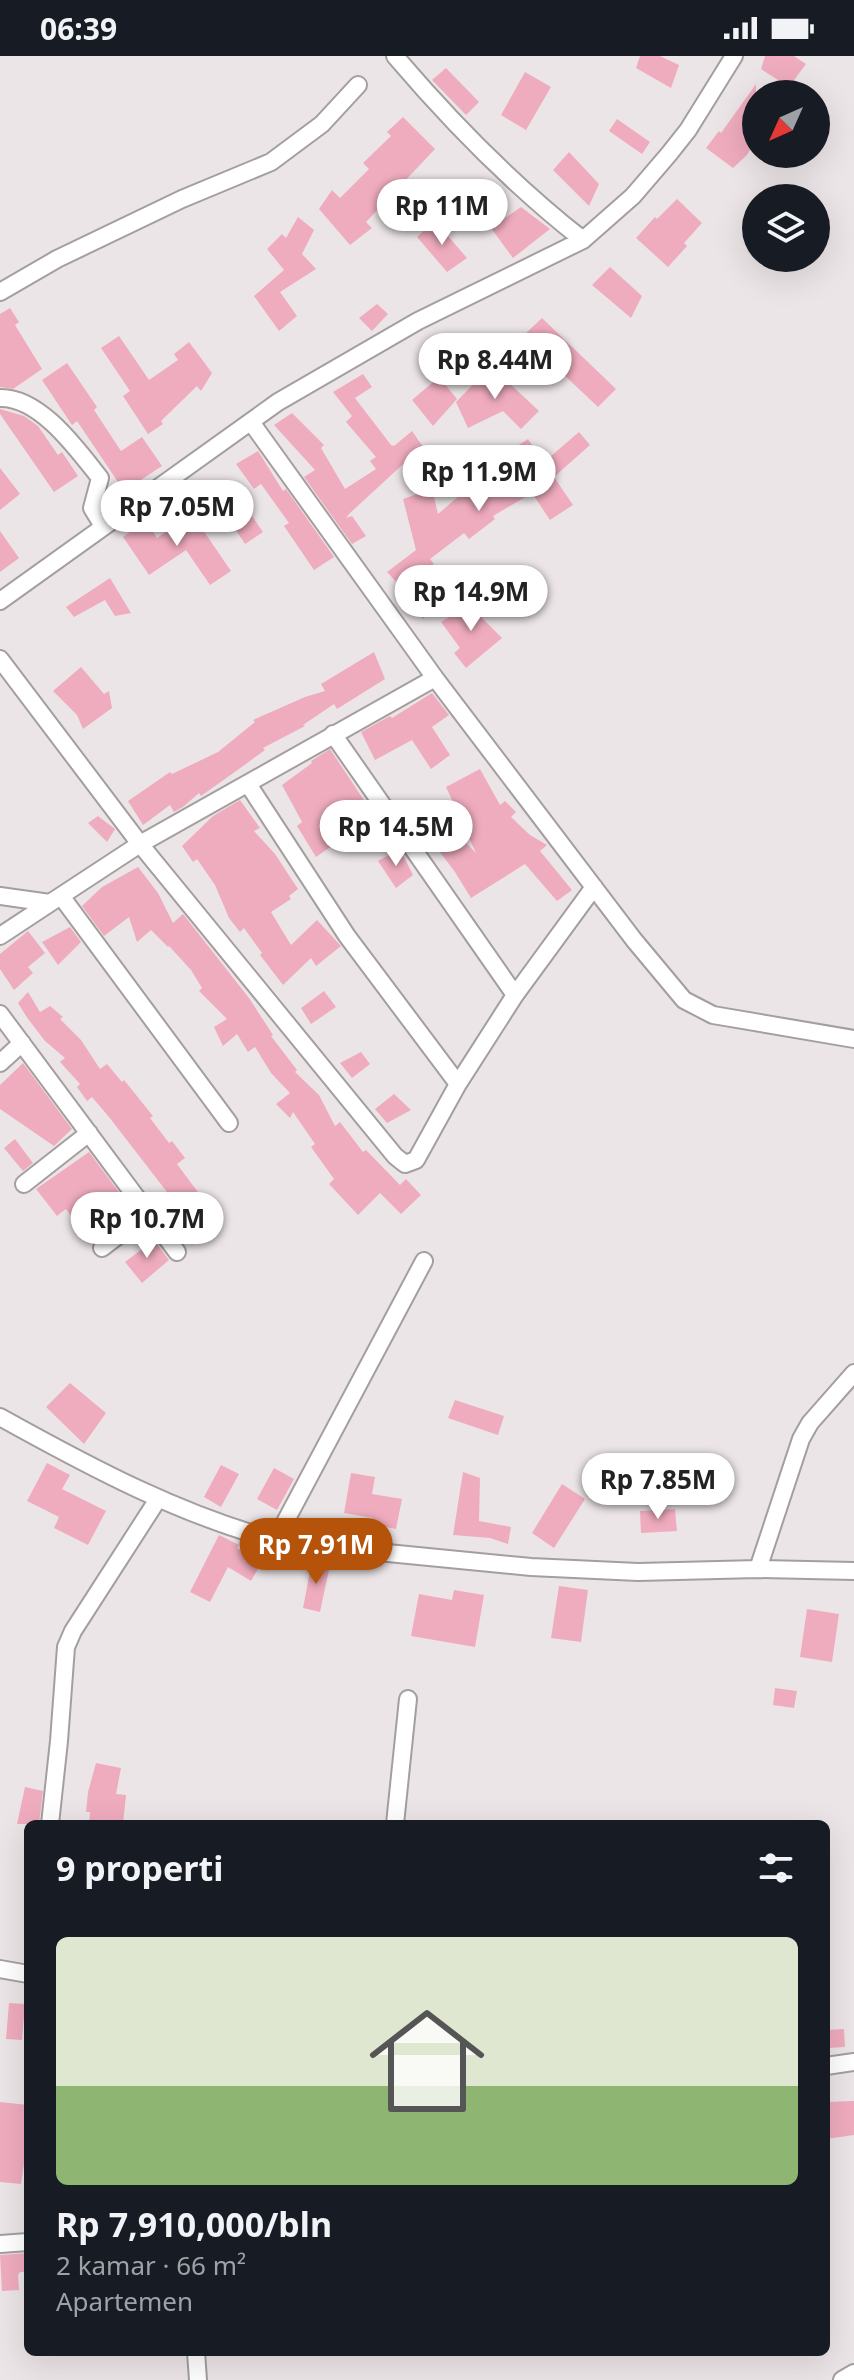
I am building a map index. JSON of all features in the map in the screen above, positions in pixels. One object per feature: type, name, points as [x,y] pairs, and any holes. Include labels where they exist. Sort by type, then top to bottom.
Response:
[{"type":"street","points":[[395,56],[467,135],[542,208],[583,240]]},
{"type":"street","points":[[0,601],[278,402],[418,321],[583,240],[633,196],[669,154],[688,130],[734,56]]},
{"type":"street","points":[[0,292],[70,252],[182,199],[271,162],[322,124],[358,85]]},
{"type":"street","points":[[0,398],[23,401],[44,414],[89,464],[100,478],[92,508],[103,526]]},
{"type":"street","points":[[251,422],[435,678],[684,1000],[699,1010],[741,1020],[854,1039]]},
{"type":"street","points":[[0,659],[140,844],[395,1156],[405,1164],[416,1160],[458,1084],[515,995],[594,887]]},
{"type":"street","points":[[0,936],[140,844],[435,678]]},
{"type":"street","points":[[333,734],[515,995]]},
{"type":"street","points":[[248,784],[347,936],[458,1084]]},
{"type":"street","points":[[0,896],[56,899],[229,1123]]},
{"type":"street","points":[[0,1014],[177,1252]]},
{"type":"street","points":[[0,1063],[22,1043]]},
{"type":"street","points":[[24,1184],[89,1133]]},
{"type":"street","points":[[102,1248],[148,1213]]},
{"type":"street","points":[[275,1541],[424,1261]]},
{"type":"street","points":[[758,1569],[801,1439],[827,1402],[854,1373]]},
{"type":"street","points":[[0,1417],[158,1499],[248,1534],[275,1541],[341,1551],[531,1567],[638,1572],[758,1569],[854,1571]]},
{"type":"street","points":[[50,1820],[66,1647],[73,1631],[158,1499]]},
{"type":"street","points":[[395,1820],[408,1699]]},
{"type":"street","points":[[0,1969],[24,1973]]},
{"type":"street","points":[[830,2065],[854,2062]]},
{"type":"street","points":[[0,2244],[24,2242]]},
{"type":"street","points":[[196,2356],[198,2380]]},
{"type":"street","points":[[842,2380],[854,2373]]},
{"type":"building","points":[[640,56],[660,56],[679,65],[671,88],[636,68]]},
{"type":"building","points":[[765,56],[794,56],[806,64],[794,80],[778,80],[761,69]]},
{"type":"building","points":[[446,68],[479,102],[466,115],[432,80]]},
{"type":"building","points":[[525,72],[551,87],[526,130],[501,115]]},
{"type":"building","points":[[742,104],[742,160],[733,168],[706,148],[719,131],[721,133]]},
{"type":"building","points":[[403,117],[435,149],[366,222],[372,228],[350,245],[319,209],[332,190],[340,198],[369,169],[363,163],[391,136],[387,132]]},
{"type":"building","points":[[617,119],[650,142],[642,154],[609,131]]},
{"type":"building","points":[[569,152],[599,184],[589,206],[553,170]]},
{"type":"building","points":[[677,199],[702,223],[668,267],[636,238]]},
{"type":"building","points":[[521,207],[550,229],[513,258],[491,228]]},
{"type":"building","points":[[298,217],[314,230],[302,254],[316,269],[280,292],[297,316],[279,331],[254,296],[284,270],[267,249],[282,234],[286,238]]},
{"type":"building","points":[[435,221],[467,258],[447,272],[417,237]]},
{"type":"building","points":[[610,267],[642,296],[631,318],[592,285]]},
{"type":"building","points":[[377,304],[388,314],[372,331],[359,318]]},
{"type":"building","points":[[10,308],[19,322],[15,325],[42,369],[13,389],[0,387],[0,314]]},
{"type":"building","points":[[542,318],[616,389],[598,407],[523,336]]},
{"type":"building","points":[[119,336],[149,380],[178,360],[174,354],[189,342],[212,373],[201,391],[197,386],[161,421],[163,424],[148,434],[123,396],[130,391],[101,348]]},
{"type":"building","points":[[67,363],[97,407],[94,410],[121,451],[142,437],[162,466],[124,491],[77,421],[72,425],[42,380]]},
{"type":"building","points":[[491,366],[539,411],[521,429],[503,411],[468,428],[456,402]]},
{"type":"building","points":[[363,374],[372,387],[355,398],[391,445],[394,446],[412,431],[426,451],[414,459],[412,456],[346,518],[352,516],[366,536],[352,544],[304,477],[315,470],[274,425],[292,413],[324,445],[321,448],[345,489],[376,469],[370,461],[376,457],[346,422],[352,416],[333,392]]},
{"type":"building","points":[[439,377],[457,399],[433,426],[412,400]]},
{"type":"building","points":[[0,409],[24,416],[38,426],[58,455],[62,452],[78,476],[54,492],[0,414]]},
{"type":"building","points":[[579,432],[590,445],[554,477],[573,505],[550,520],[532,493],[493,516],[495,519],[469,539],[464,533],[430,559],[434,564],[420,572],[443,595],[423,619],[401,584],[387,572],[416,550],[403,499],[432,489],[438,514],[473,484],[481,493],[517,472],[505,454],[528,439],[544,462]]},
{"type":"building","points":[[258,451],[283,491],[286,489],[334,557],[314,570],[284,526],[289,523],[261,484],[254,489],[236,464]]},
{"type":"building","points":[[0,468],[20,494],[0,510]]},
{"type":"building","points":[[241,500],[263,532],[245,544],[224,512]]},
{"type":"building","points":[[192,514],[231,571],[210,585],[186,550],[149,575],[123,537],[146,521],[157,538]]},
{"type":"building","points":[[0,531],[19,558],[0,572]]},
{"type":"building","points":[[110,578],[131,613],[115,616],[105,600],[74,617],[66,607]]},
{"type":"building","points":[[478,600],[487,613],[481,617],[502,638],[466,668],[454,653],[460,648],[441,622]]},
{"type":"building","points":[[374,652],[385,679],[337,709],[334,704],[305,726],[263,748],[265,750],[183,807],[174,812],[170,805],[143,825],[128,801],[170,772],[172,774],[218,752],[255,722],[253,720],[325,691],[321,684]]},
{"type":"building","points":[[81,667],[104,694],[109,691],[112,708],[83,729],[77,715],[53,691]]},
{"type":"building","points":[[432,693],[449,715],[432,727],[450,755],[431,769],[412,740],[375,760],[361,732],[390,716],[392,718]]},
{"type":"building","points":[[330,749],[381,826],[356,845],[350,845],[345,837],[316,857],[297,826],[302,822],[282,785]]},
{"type":"building","points":[[480,769],[500,805],[505,801],[516,812],[511,817],[530,835],[547,845],[540,851],[572,890],[557,901],[525,864],[471,898],[408,810],[424,801],[476,853],[446,787]]},
{"type":"building","points":[[240,800],[260,828],[254,831],[275,854],[298,889],[289,896],[291,899],[271,912],[291,945],[317,920],[341,946],[316,966],[311,958],[283,985],[244,928],[240,932],[229,918],[215,885],[197,859],[193,862],[182,846],[213,816]]},
{"type":"building","points":[[98,816],[115,829],[107,842],[88,823]]},
{"type":"building","points":[[400,849],[413,875],[396,888],[378,861]]},
{"type":"building","points":[[138,867],[158,893],[173,923],[183,914],[249,998],[271,1036],[297,1070],[295,1072],[319,1095],[335,1126],[340,1122],[363,1152],[366,1150],[400,1185],[406,1179],[421,1195],[401,1214],[380,1193],[358,1215],[329,1184],[334,1179],[311,1147],[315,1144],[293,1112],[290,1118],[276,1104],[290,1093],[271,1073],[255,1047],[248,1052],[237,1034],[223,1046],[214,1027],[227,1019],[199,991],[202,988],[191,970],[169,946],[151,930],[137,942],[129,917],[104,936],[82,906],[102,887]]},
{"type":"building","points":[[70,927],[81,942],[58,965],[42,942]]},
{"type":"building","points":[[28,931],[45,953],[28,967],[33,973],[14,990],[0,969],[0,954]]},
{"type":"building","points":[[324,991],[336,1007],[311,1024],[301,1008]]},
{"type":"building","points":[[28,992],[40,1012],[50,1006],[63,1017],[60,1019],[81,1040],[100,1069],[107,1064],[122,1082],[124,1080],[153,1116],[150,1118],[169,1143],[172,1141],[185,1158],[177,1164],[209,1207],[188,1224],[174,1206],[177,1205],[109,1117],[92,1097],[87,1101],[77,1087],[80,1084],[60,1062],[65,1058],[45,1041],[28,1019],[18,1003]]},
{"type":"building","points":[[361,1052],[370,1064],[352,1078],[340,1063]]},
{"type":"building","points":[[23,1063],[72,1129],[54,1146],[0,1109],[0,1085]]},
{"type":"building","points":[[394,1094],[411,1110],[387,1123],[375,1109]]},
{"type":"building","points":[[15,1139],[33,1163],[23,1171],[4,1148]]},
{"type":"building","points":[[89,1152],[133,1211],[92,1243],[66,1209],[57,1216],[36,1189]]},
{"type":"building","points":[[150,1235],[169,1260],[142,1283],[125,1262],[142,1249],[138,1244]]},
{"type":"building","points":[[70,1383],[106,1413],[84,1444],[46,1407]]},
{"type":"building","points":[[455,1400],[504,1416],[498,1435],[448,1418]]},
{"type":"building","points":[[47,1463],[70,1475],[62,1489],[106,1511],[88,1545],[54,1528],[59,1517],[27,1501]]},
{"type":"building","points":[[221,1465],[239,1474],[221,1507],[204,1497]]},
{"type":"building","points":[[274,1468],[294,1479],[277,1510],[257,1499]]},
{"type":"building","points":[[463,1472],[480,1478],[479,1521],[511,1527],[508,1544],[490,1538],[453,1535]]},
{"type":"building","points":[[351,1473],[375,1477],[372,1494],[402,1499],[396,1529],[372,1524],[373,1518],[344,1513]]},
{"type":"building","points":[[611,1476],[632,1487],[623,1505],[601,1494]]},
{"type":"building","points":[[562,1484],[585,1499],[554,1548],[532,1533]]},
{"type":"building","points":[[675,1509],[677,1531],[641,1533],[640,1511]]},
{"type":"building","points":[[219,1535],[262,1562],[251,1581],[228,1567],[210,1602],[190,1592]]},
{"type":"building","points":[[312,1561],[330,1565],[320,1612],[303,1608]]},
{"type":"building","points":[[559,1586],[588,1590],[581,1642],[551,1638]]},
{"type":"building","points":[[454,1590],[484,1595],[475,1647],[411,1636],[419,1594],[452,1600]]},
{"type":"building","points":[[807,1609],[839,1614],[832,1662],[800,1657]]},
{"type":"building","points":[[775,1688],[797,1691],[794,1708],[773,1705]]},
{"type":"building","points":[[96,1763],[121,1768],[116,1794],[126,1795],[123,1820],[89,1820],[90,1812],[86,1812]]},
{"type":"building","points":[[25,1787],[43,1791],[39,1820],[24,1820],[24,1824],[17,1824]]},
{"type":"building","points":[[9,2003],[24,2004],[22,2040],[6,2039]]},
{"type":"building","points":[[844,2029],[845,2047],[830,2048],[830,2030]]},
{"type":"building","points":[[854,2101],[854,2135],[830,2138],[830,2102]]},
{"type":"building","points":[[0,2102],[24,2105],[21,2184],[0,2182]]},
{"type":"building","points":[[24,2253],[24,2272],[18,2275],[19,2290],[2,2291],[0,2255]]}]
